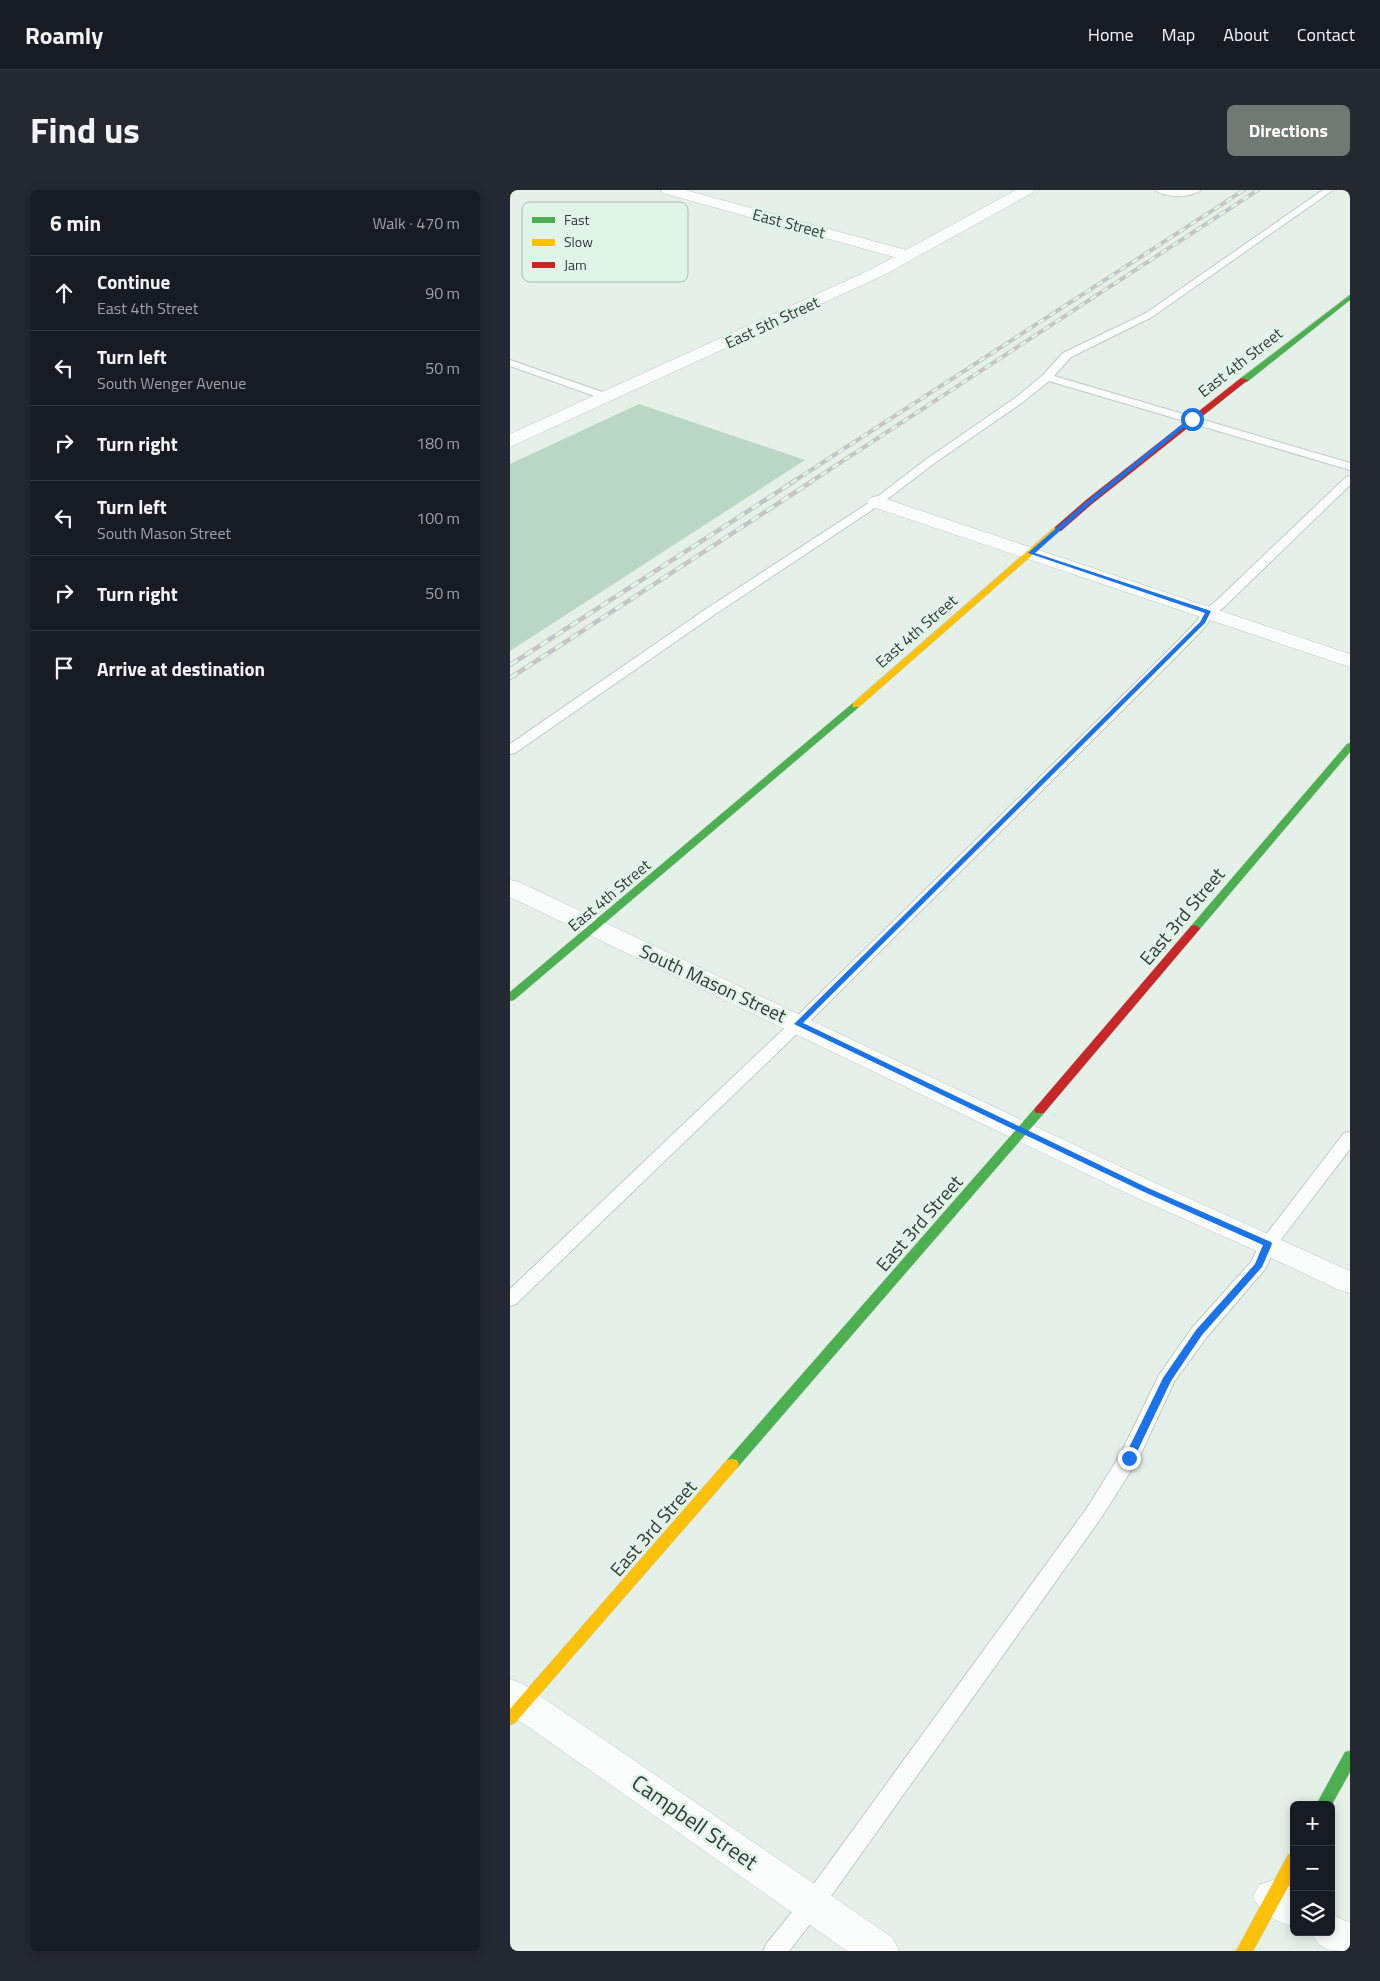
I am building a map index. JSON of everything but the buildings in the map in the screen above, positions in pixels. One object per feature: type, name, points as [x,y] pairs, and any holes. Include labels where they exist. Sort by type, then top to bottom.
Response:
[{"type":"street","name":"East Street","points":[[668,190],[910,256]]},
{"type":"street","name":"East 5th Street","points":[[510,441],[853,284],[910,256],[1027,190]]},
{"type":"street","name":"East 4th Street","points":[[510,998],[785,768],[1089,502],[1192,419],[1350,297]]},
{"type":"street","points":[[877,502],[1350,661]]},
{"type":"street","name":"East 3rd Street","points":[[515,1705],[1022,1131],[1350,746]]},
{"type":"street","name":"South Mason Street","points":[[510,887],[1145,1190],[1268,1244],[1350,1284]]},
{"type":"street","name":"Campbell Street","points":[[515,1705],[813,1903],[879,1951]]},
{"type":"street","points":[[1326,1801],[1350,1757]]},
{"type":"street","points":[[1244,1951],[1283,1904],[1290,1876]]},
{"type":"street","points":[[1335,1935],[1350,1944]]},
{"type":"lane","points":[[1159,190],[1179,193],[1197,190]]},
{"type":"lane","points":[[510,750],[710,612],[877,502],[932,460],[1019,400],[1047,377],[1067,355],[1149,315],[1329,190]]},
{"type":"lane","points":[[510,363],[607,397]]},
{"type":"lane","points":[[1047,377],[1350,467]]},
{"type":"lane","points":[[510,1300],[798,1024],[1202,623],[1208,613],[1219,605],[1350,479]]},
{"type":"lane","points":[[775,1951],[813,1903],[1094,1513],[1129,1458],[1166,1380],[1199,1333],[1259,1265],[1268,1244],[1350,1137]]},
{"type":"green space","points":[[639,404],[805,460],[510,651],[510,464]]},
{"type":"railway","points":[[791,483],[1244,190]]},
{"type":"railway","points":[[809,483],[1258,190]]},
{"type":"railway","points":[[510,665],[793,482]]},
{"type":"railway","points":[[510,678],[811,482]]},
{"type":"traffic: fast","points":[[1244,380],[1350,297]]},
{"type":"traffic: fast","points":[[510,998],[856,705]]},
{"type":"traffic: fast","points":[[1195,928],[1350,746]]},
{"type":"traffic: fast","points":[[732,1464],[1040,1110]]},
{"type":"traffic: fast","points":[[1326,1801],[1350,1757]]},
{"type":"traffic: slow","points":[[856,705],[1058,529]]},
{"type":"traffic: slow","points":[[510,1719],[732,1464]]},
{"type":"traffic: slow","points":[[1244,1951],[1290,1867]]},
{"type":"traffic: jam","points":[[1058,529],[1089,502],[1244,380]]},
{"type":"traffic: jam","points":[[1040,1110],[1195,928]]},
{"type":"route","points":[[1129,1458],[1166,1380],[1199,1333],[1259,1265],[1268,1244],[1145,1190],[798,1024],[1202,623],[1208,613],[1031,553],[1089,502],[1192,419]]}]
